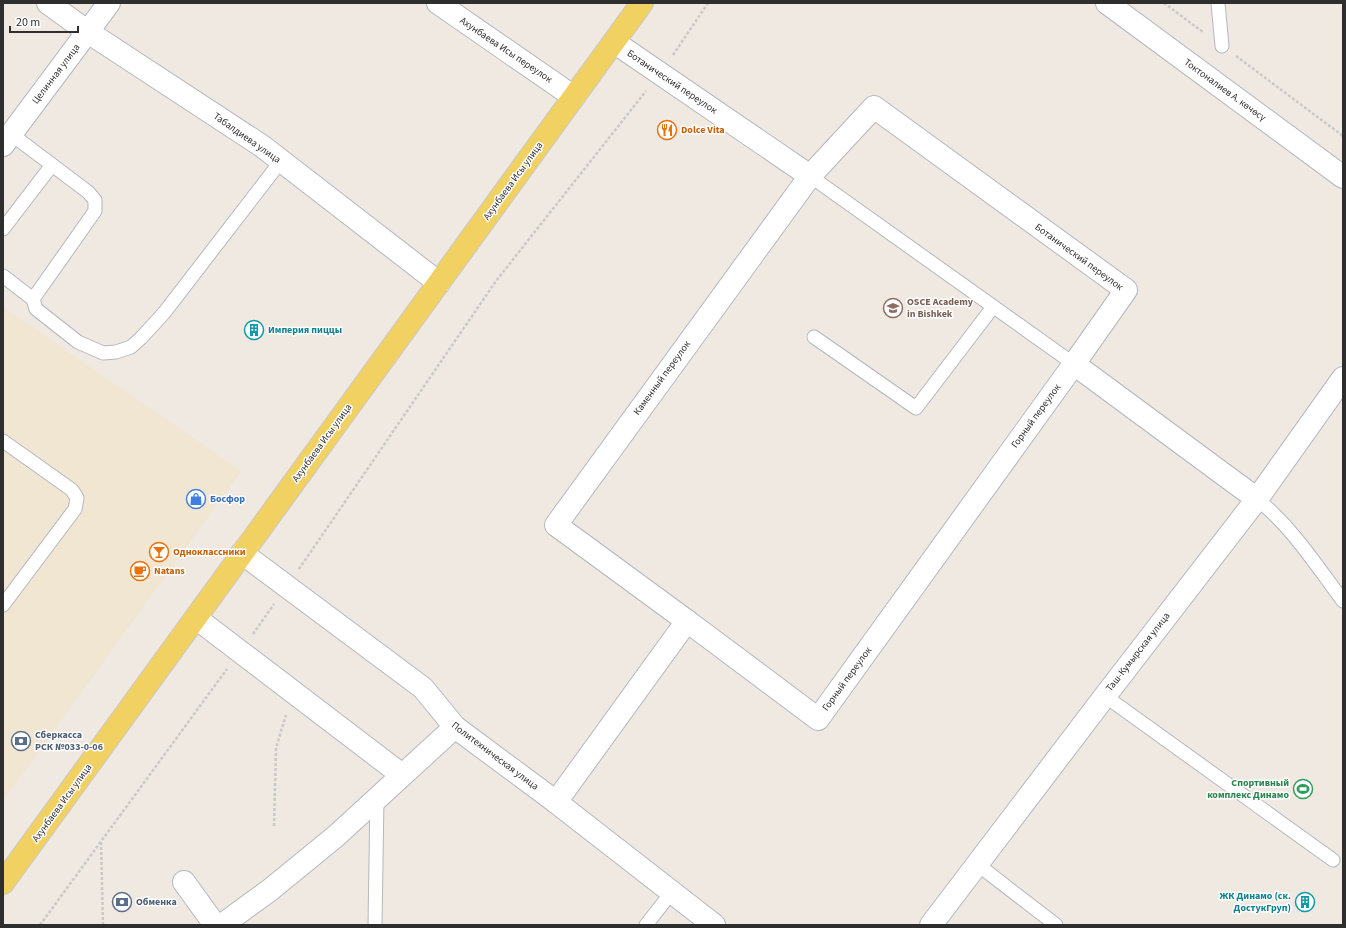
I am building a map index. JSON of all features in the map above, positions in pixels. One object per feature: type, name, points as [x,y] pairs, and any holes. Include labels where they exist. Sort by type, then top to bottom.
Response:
[{"type":"main road","name":"Ахунбаева Исы улица","points":[[3,884],[642,3]]},
{"type":"street","name":"Табалдиева улица","points":[[48,3],[88,32],[262,146],[439,283]]},
{"type":"street","name":"Целинная улица","points":[[7,139],[110,3]]},
{"type":"street","name":"Ахунбаева Исы переулок","points":[[438,3],[574,97]]},
{"type":"street","name":"Токтоналиев А. көчөсү","points":[[1107,3],[1343,177]]},
{"type":"street","name":"Ботанический переулок","points":[[614,42],[810,176]]},
{"type":"street","name":"Ботанический переулок","points":[[874,107],[1126,290],[1074,364]]},
{"type":"street","name":"Каменный переулок","points":[[687,621],[556,525],[810,176],[874,107]]},
{"type":"street","points":[[1074,364],[1257,499]]},
{"type":"street","name":"Горный переулок","points":[[687,621],[818,719],[1074,364]]},
{"type":"street","name":"Таш-Кумырская улица","points":[[931,925],[1104,696],[1257,499],[1343,378]]},
{"type":"street","name":"Политехническая улица","points":[[242,553],[423,688],[455,727],[556,802],[714,925]]},
{"type":"street","points":[[196,618],[402,775]]},
{"type":"street","points":[[556,802],[687,621]]},
{"type":"street","points":[[222,925],[282,880],[336,836],[455,727]]},
{"type":"street","points":[[184,882],[214,925]]},
{"type":"lane","points":[[1218,3],[1222,46]]},
{"type":"lane","points":[[7,139],[52,165],[88,192],[94,200],[95,211],[33,299]]},
{"type":"lane","points":[[3,276],[33,299],[36,309],[78,342],[103,352],[116,352],[131,347],[142,338],[164,313],[281,161]]},
{"type":"lane","points":[[3,228],[52,165]]},
{"type":"lane","points":[[810,176],[1074,364]]},
{"type":"lane","points":[[814,337],[916,408],[993,307]]},
{"type":"lane","points":[[3,441],[72,490],[77,498],[75,509],[3,605]]},
{"type":"lane","points":[[1257,499],[1274,513],[1290,531],[1343,601]]},
{"type":"lane","points":[[1104,696],[1333,860]]},
{"type":"lane","points":[[375,925],[377,798]]},
{"type":"lane","points":[[977,864],[1056,925]]},
{"type":"lane","points":[[646,925],[671,893]]},
{"type":"path","points":[[40,925],[287,586],[496,281],[660,73],[708,3]]},
{"type":"path","points":[[1164,3],[1343,136]]},
{"type":"path","points":[[274,826],[276,748],[294,692]]},
{"type":"path","points":[[101,841],[103,925]]},
{"type":"shaded area","points":[[3,307],[241,471],[3,801]]},
{"type":"place","name":"Dolce Vita","points":[[667,130]]},
{"type":"place","name":"OSCE Academy in Bishkek","points":[[893,308]]},
{"type":"place","name":"Империя пиццы","points":[[254,330]]},
{"type":"place","name":"Босфор","points":[[196,499]]},
{"type":"place","name":"Одноклассники","points":[[159,552]]},
{"type":"place","name":"Natans","points":[[140,571]]},
{"type":"place","name":"Сберкасса РСК №033-0-06","points":[[21,741]]},
{"type":"place","name":"Спортивный комплекс Динамо","points":[[1303,789]]},
{"type":"place","name":"Обменка","points":[[122,902]]},
{"type":"place","name":"ЖК Динамо (ск. ДостукГруп)","points":[[1305,902]]}]
